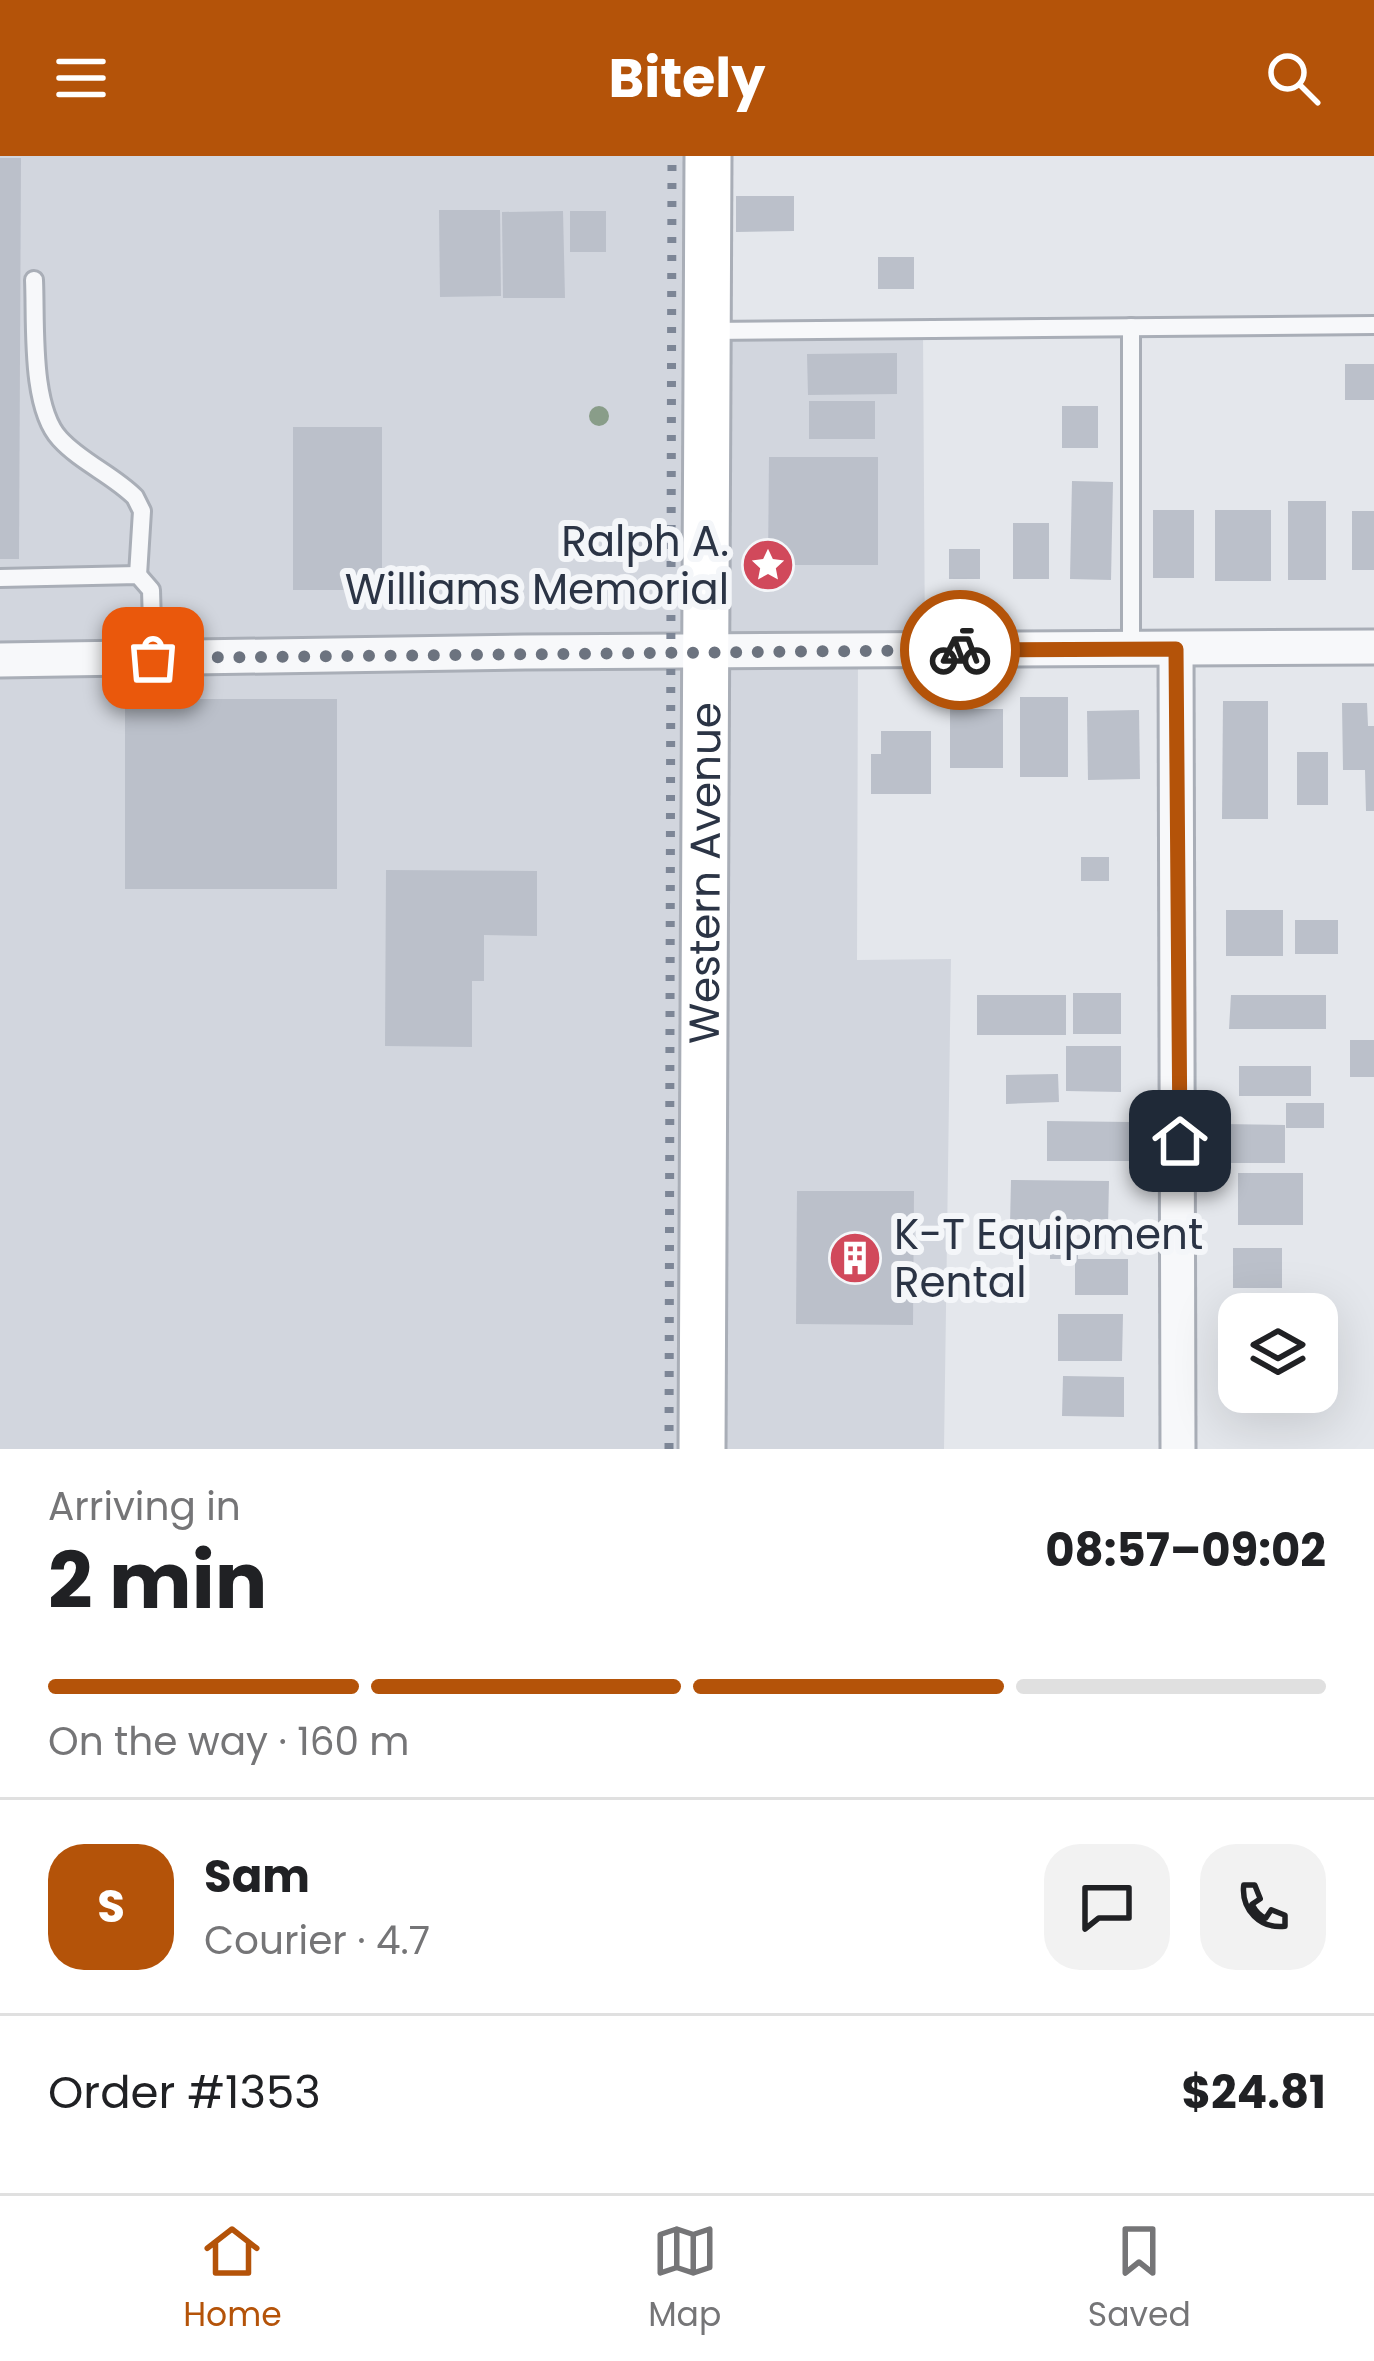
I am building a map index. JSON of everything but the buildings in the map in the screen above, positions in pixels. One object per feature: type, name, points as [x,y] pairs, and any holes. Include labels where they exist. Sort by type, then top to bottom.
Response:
[{"type":"main road","name":"Western Avenue","points":[[702,1449],[707,156]]},
{"type":"street","points":[[0,660],[1374,647]]},
{"type":"street","points":[[1176,649],[1178,1449]]},
{"type":"lane","points":[[34,280],[45,416],[60,439],[135,497],[142,511],[138,575],[152,590],[153,658]]},
{"type":"lane","points":[[707,332],[1374,325]]},
{"type":"lane","points":[[1130,650],[1131,327]]},
{"type":"lane","points":[[0,578],[138,575]]},
{"type":"shaded area","points":[[0,156],[708,156],[707,331],[923,330],[925,651],[858,652],[857,960],[951,959],[944,1449],[0,1449]]},
{"type":"railway","points":[[669,1449],[672,156]]},
{"type":"way so far","points":[[153,658],[960,650]]},
{"type":"place","name":"Ralph A. Williams Memorial","points":[[768,565]]},
{"type":"place","name":"K-T Equipment Rental","points":[[855,1258]]},
{"type":"route","points":[[960,650],[1176,649],[1180,1141]]}]
